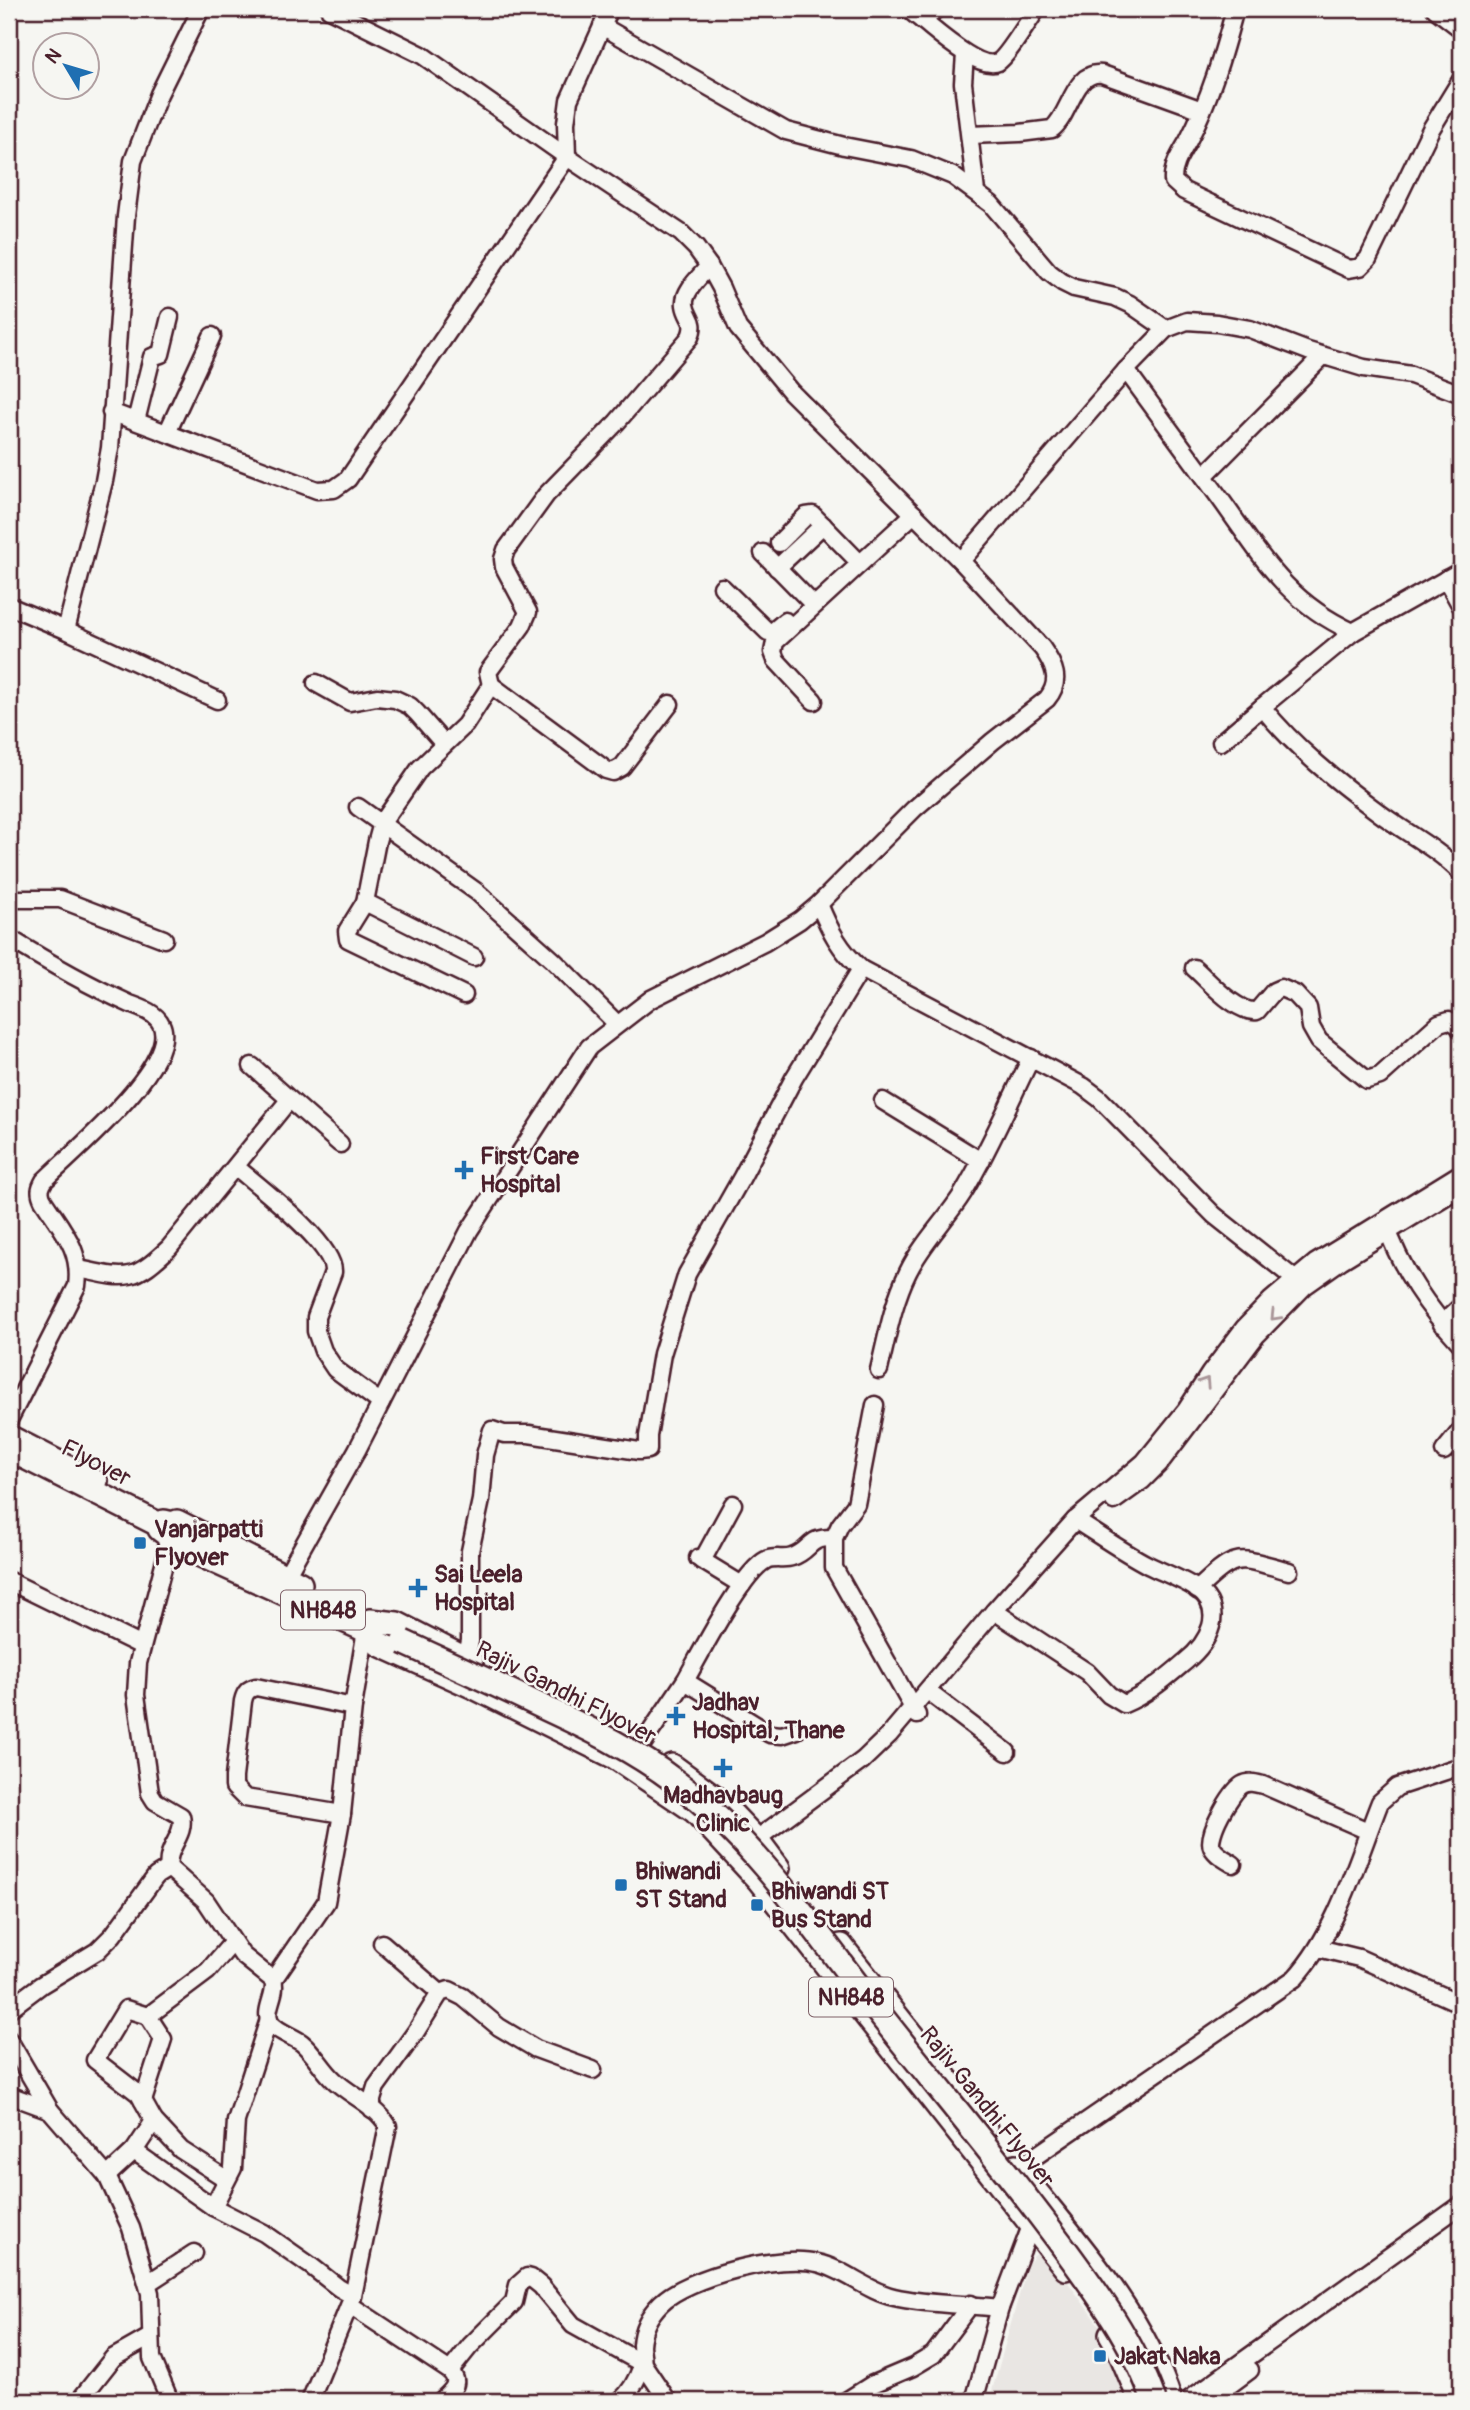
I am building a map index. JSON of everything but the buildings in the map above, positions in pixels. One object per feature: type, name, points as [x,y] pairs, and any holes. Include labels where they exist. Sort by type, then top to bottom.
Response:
[{"type":"highway","name":"Flyover","points":[[9,1449],[166,1530]]},
{"type":"highway","name":"NH848","points":[[166,1530],[381,1632]]},
{"type":"highway","name":"NH848","points":[[381,1632],[397,1624],[466,1660],[605,1725],[641,1746],[717,1799],[752,1854],[998,2182],[1075,2280],[1117,2344],[1142,2401]]},
{"type":"highway","name":"NH848","points":[[381,1632],[379,1644],[615,1757],[695,1811],[752,1854],[1042,2199],[1134,2321],[1170,2401]]},
{"type":"highway","name":"Rajiv Gandhi Flyover","points":[[381,1632],[605,1737],[674,1780],[708,1807],[775,1881],[1021,2189],[1093,2287],[1128,2342],[1154,2401]]},
{"type":"main road","points":[[9,1435],[166,1530]]},
{"type":"main road","points":[[9,1459],[166,1530]]},
{"type":"street","points":[[66,631],[110,448],[126,216],[134,160],[159,94],[201,9]]},
{"type":"street","points":[[282,1583],[357,1450],[469,1231],[589,1047],[651,999],[765,942],[800,920],[914,809],[1054,690],[1056,678],[1052,663],[1042,648],[961,561],[791,392],[738,328],[709,266],[681,233],[422,55],[329,9]]},
{"type":"street","points":[[111,412],[317,490],[334,489],[348,480],[567,157],[566,123],[569,100],[610,9]]},
{"type":"street","points":[[908,9],[965,54],[989,63],[999,61],[1037,9]]},
{"type":"street","points":[[923,21],[936,9]]},
{"type":"street","points":[[1235,9],[1220,67],[1174,167],[1173,181],[1177,186],[1349,269],[1360,267],[1368,259],[1431,128],[1461,80]]},
{"type":"street","points":[[1435,9],[1458,20]]},
{"type":"street","points":[[602,26],[786,131],[911,159],[953,176],[976,192],[1006,220],[1048,272],[1074,288],[1115,297],[1130,304],[1166,329]]},
{"type":"street","points":[[965,54],[963,71],[976,192]]},
{"type":"street","points":[[970,135],[1052,129],[1064,115],[1079,85],[1086,76],[1093,73],[1202,110]]},
{"type":"street","points":[[670,704],[622,767],[613,772],[606,770],[491,685],[488,672],[523,626],[528,612],[504,567],[506,550],[546,495],[617,422],[690,337],[693,323],[685,301],[693,285],[709,266]]},
{"type":"street","points":[[136,421],[152,357],[160,354],[170,317]]},
{"type":"street","points":[[961,561],[1126,370],[1166,329],[1186,321],[1250,329],[1323,356],[1364,368],[1411,375],[1461,394]]},
{"type":"street","points":[[167,433],[212,336]]},
{"type":"street","points":[[1204,476],[1323,356]]},
{"type":"street","points":[[1126,370],[1276,576],[1308,607],[1353,632]]},
{"type":"street","points":[[722,587],[768,632],[772,632],[911,511]]},
{"type":"street","points":[[814,701],[776,660],[773,652],[775,642],[911,511]]},
{"type":"street","points":[[779,543],[809,514],[855,558]]},
{"type":"street","points":[[777,568],[823,525]]},
{"type":"street","points":[[763,553],[809,600]]},
{"type":"street","points":[[1221,741],[1353,632],[1461,570]]},
{"type":"street","points":[[1446,579],[1461,606]]},
{"type":"street","points":[[9,606],[217,701]]},
{"type":"street","points":[[316,682],[350,702],[377,697],[395,699],[417,712],[444,744]]},
{"type":"street","points":[[464,995],[348,939],[347,931],[365,902],[382,823],[420,768],[466,725],[491,685]]},
{"type":"street","points":[[1262,707],[1302,751],[1379,813],[1433,849],[1461,873]]},
{"type":"street","points":[[358,807],[477,892],[553,960],[617,1024]]},
{"type":"street","points":[[9,900],[60,899],[164,939]]},
{"type":"street","points":[[365,902],[474,957]]},
{"type":"street","points":[[819,904],[830,932],[839,946],[862,969],[1062,1073],[1099,1098],[1214,1214],[1299,1283]]},
{"type":"street","points":[[9,938],[68,975],[145,1010],[161,1024],[162,1046],[156,1061],[130,1098],[44,1181],[41,1187],[43,1200],[73,1248],[79,1269],[77,1286],[9,1420]]},
{"type":"street","points":[[1194,968],[1234,1004],[1251,1012],[1257,1011],[1274,991],[1281,988],[1295,994],[1308,1008],[1311,1027],[1319,1041],[1367,1080],[1380,1076],[1439,1023],[1449,1020],[1461,1030]]},
{"type":"street","points":[[466,1660],[470,1641],[470,1551],[481,1500],[485,1455],[492,1430],[504,1434],[529,1434],[639,1451],[648,1450],[662,1354],[687,1274],[794,1078],[862,969]]},
{"type":"street","points":[[879,1370],[899,1293],[908,1272],[920,1250],[958,1201],[1031,1058]]},
{"type":"street","points":[[252,1066],[340,1144]]},
{"type":"street","points":[[79,1269],[126,1278],[147,1268],[169,1248],[289,1100]]},
{"type":"street","points":[[883,1101],[981,1160]]},
{"type":"street","points":[[236,1167],[297,1220],[330,1256],[334,1272],[316,1317],[316,1331],[323,1351],[335,1369],[381,1403]]},
{"type":"street","points":[[1387,1227],[1461,1173]]},
{"type":"street","points":[[916,1714],[998,1614],[1079,1523],[1144,1462],[1242,1343],[1315,1263],[1461,1187]]},
{"type":"street","points":[[1387,1227],[1405,1272],[1442,1324],[1461,1344]]},
{"type":"street","points":[[1442,1324],[1461,1306]]},
{"type":"street","points":[[875,1405],[856,1504],[834,1538],[834,1568],[916,1714]]},
{"type":"street","points":[[1444,1451],[1461,1430]]},
{"type":"street","points":[[733,1504],[700,1560],[742,1585]]},
{"type":"street","points":[[998,1614],[1087,1672],[1110,1695],[1124,1704],[1168,1676],[1205,1643],[1210,1633],[1212,1618],[1210,1604],[1197,1590],[1079,1523]]},
{"type":"street","points":[[166,1530],[136,1675],[136,1695],[150,1793],[155,1801],[181,1816],[182,1831],[171,1852],[169,1868],[206,1901],[216,1913],[232,1943],[242,1955],[273,1980],[275,1988],[269,2020],[236,2121],[235,2158],[213,2207]]},
{"type":"street","points":[[641,1746],[685,1681],[742,1585],[764,1560],[790,1558],[818,1538],[834,1538]]},
{"type":"street","points":[[1197,1590],[1233,1561],[1249,1560],[1289,1571]]},
{"type":"street","points":[[9,1581],[142,1646]]},
{"type":"street","points":[[752,1854],[935,1697],[998,1614]]},
{"type":"street","points":[[273,1980],[326,1902],[342,1814],[354,1707],[381,1632]]},
{"type":"street","points":[[685,1681],[770,1734],[782,1735],[796,1730]]},
{"type":"street","points":[[342,1814],[244,1798],[234,1787],[234,1777],[244,1694],[250,1689],[256,1687],[354,1707]]},
{"type":"street","points":[[534,1717],[544,1696]]},
{"type":"street","points":[[935,1697],[1007,1752]]},
{"type":"street","points":[[998,2182],[1295,1978],[1327,1933],[1380,1802],[1397,1787],[1461,1766]]},
{"type":"street","points":[[1233,1864],[1215,1852],[1210,1839],[1214,1826],[1234,1793],[1246,1783],[1263,1785],[1368,1831]]},
{"type":"street","points":[[9,2009],[41,1985],[97,1951],[113,1935],[156,1876],[169,1868]]},
{"type":"street","points":[[148,2016],[208,1971],[232,1943]]},
{"type":"street","points":[[382,1943],[440,1993]]},
{"type":"street","points":[[1318,1948],[1359,1958],[1461,2004]]},
{"type":"street","points":[[372,2109],[376,2087],[440,1993],[449,1990],[456,1992],[525,2043],[593,2070]]},
{"type":"street","points":[[143,2101],[163,2039],[148,2016],[126,2009],[95,2060],[139,2094],[154,2121],[181,2150],[226,2179]]},
{"type":"street","points":[[269,2020],[302,2043],[334,2080],[383,2118],[388,2126],[351,2301],[310,2401]]},
{"type":"street","points":[[9,2040],[50,2110],[107,2176],[131,2228],[148,2283],[152,2358],[170,2401]]},
{"type":"street","points":[[9,2095],[50,2110]]},
{"type":"street","points":[[107,2176],[134,2151],[154,2121]]},
{"type":"street","points":[[134,2151],[213,2207],[264,2233],[312,2266],[351,2301],[450,2371],[457,2382],[441,2401]]},
{"type":"street","points":[[974,2401],[1000,2308],[1042,2199]]},
{"type":"street","points":[[1187,2401],[1357,2286],[1458,2213]]},
{"type":"street","points":[[148,2283],[194,2253]]},
{"type":"street","points":[[620,2401],[631,2392],[643,2364],[641,2345],[644,2328],[653,2311],[665,2299],[693,2283],[735,2270],[781,2260],[817,2262],[873,2291],[892,2297],[1000,2308]]},
{"type":"street","points":[[450,2371],[514,2302],[516,2288],[527,2277],[531,2277],[573,2325],[643,2364],[668,2401]]},
{"type":"street","points":[[1208,2401],[1357,2286]]},
{"type":"street","points":[[845,2401],[933,2355],[971,2304]]},
{"type":"street","points":[[79,2401],[113,2358],[150,2337]]},
{"type":"shaded area","points":[[1044,2253],[1109,2339],[1136,2401],[989,2401],[1028,2264],[1035,2255]]},
{"type":"place","name":"First Care Hospital","points":[[464,1170]]},
{"type":"place","name":"Vanjarpatti Flyover","points":[[140,1543]]},
{"type":"place","name":"Sai Leela Hospital","points":[[418,1588]]},
{"type":"place","name":"Jadhav Hospital, Thane","points":[[676,1716]]},
{"type":"place","name":"Madhavbaug Clinic","points":[[723,1768]]},
{"type":"place","name":"Bhiwandi ST Stand","points":[[621,1885]]},
{"type":"place","name":"Bhiwandi ST Bus Stand","points":[[757,1905]]},
{"type":"place","name":"Jakat Naka","points":[[1100,2356]]}]
